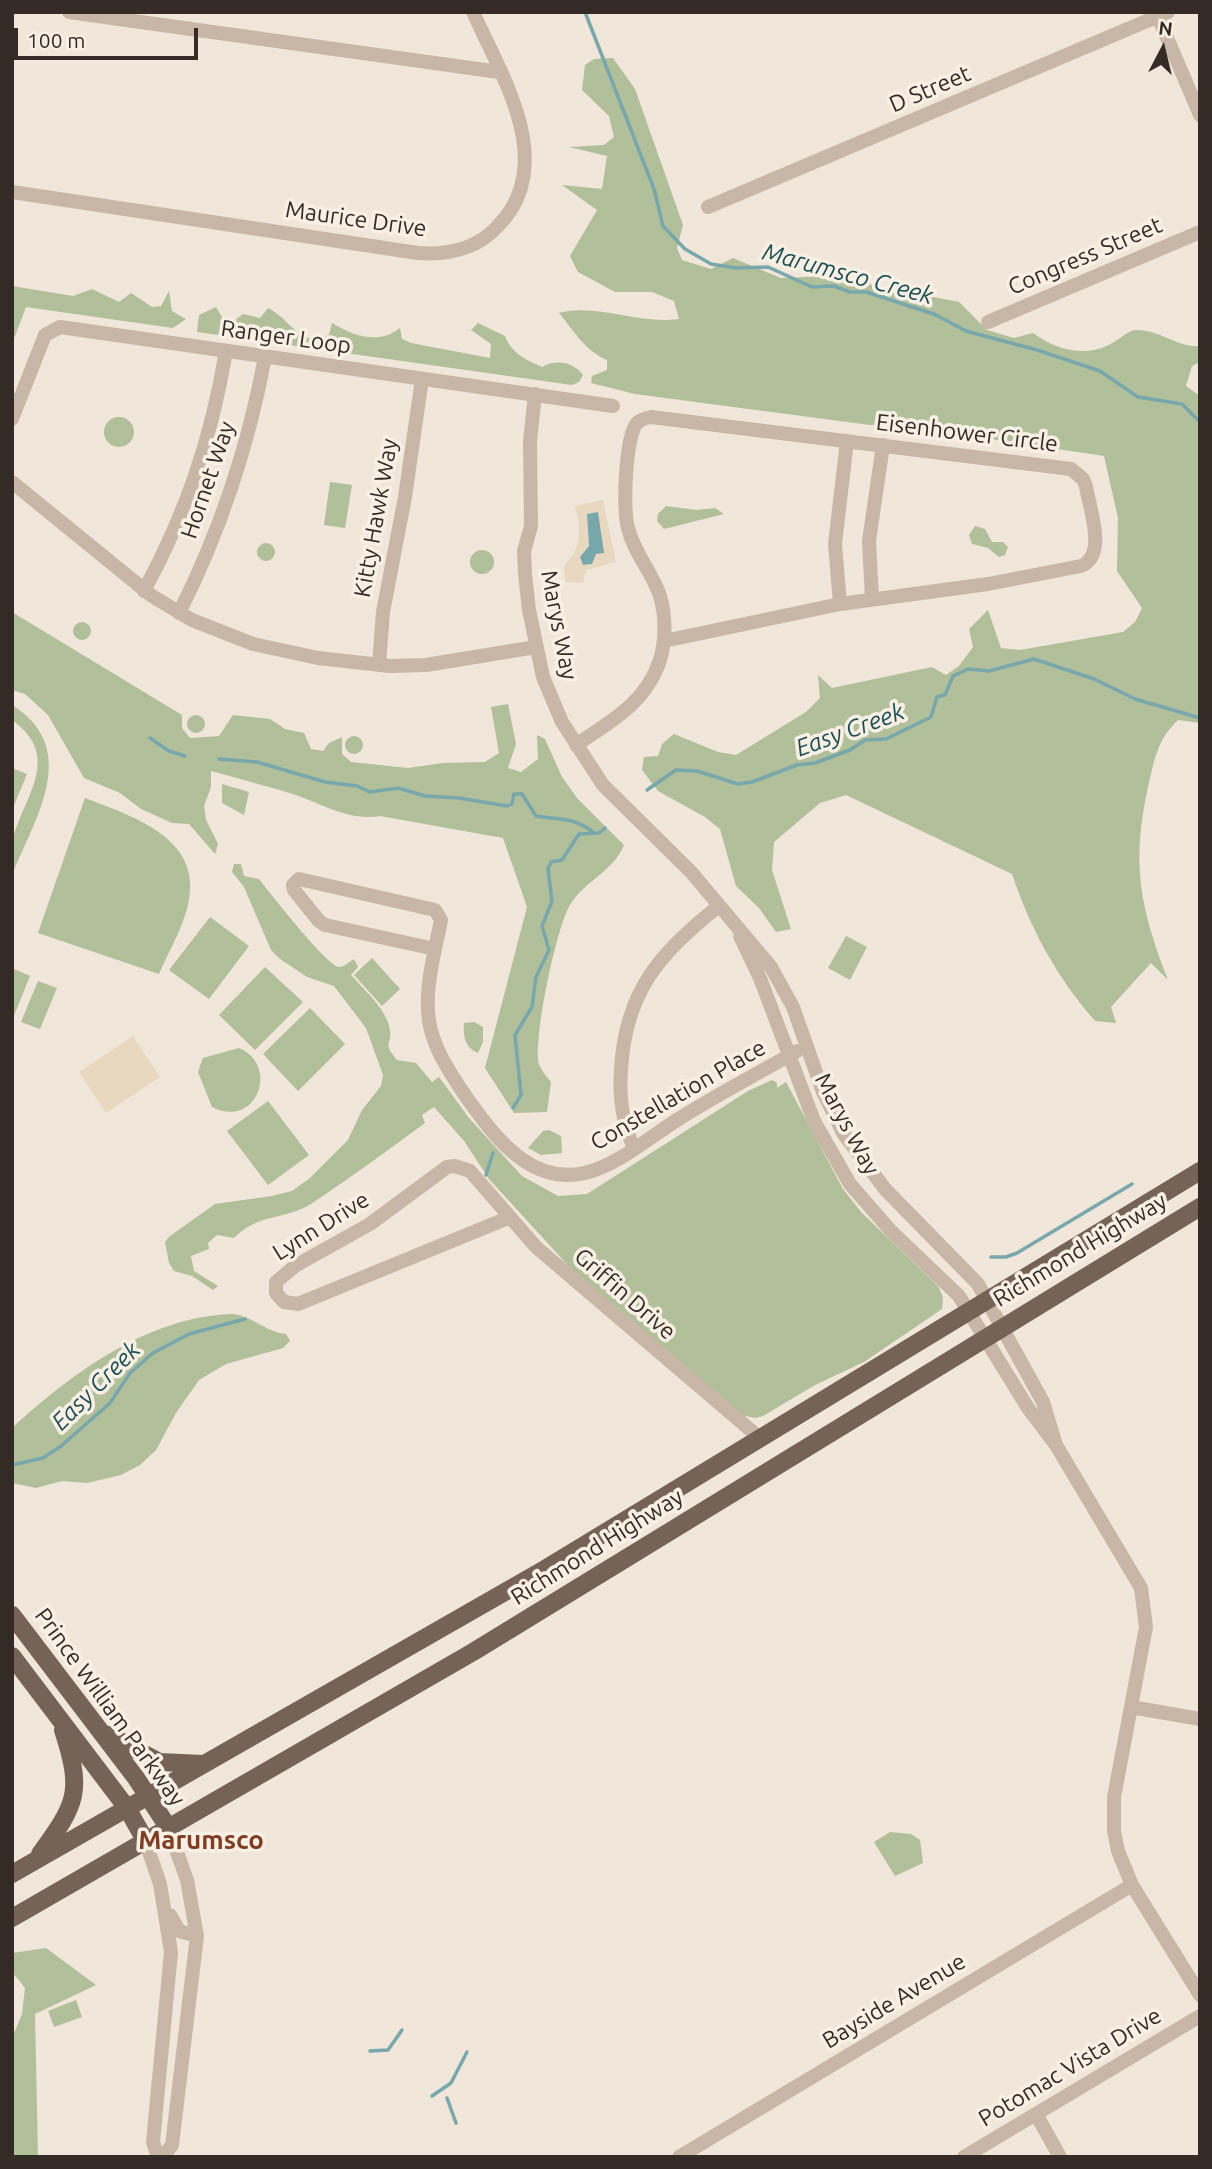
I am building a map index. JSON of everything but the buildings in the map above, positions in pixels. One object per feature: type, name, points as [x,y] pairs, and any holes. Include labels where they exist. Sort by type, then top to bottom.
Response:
[{"type":"main road","name":"Richmond Highway","points":[[12,1874],[545,1569],[1200,1171]]},
{"type":"main road","name":"Richmond Highway","points":[[12,1918],[450,1666],[1200,1207]]},
{"type":"main road","name":"Prince William Parkway","points":[[12,1615],[149,1796],[168,1827]]},
{"type":"main road","name":"Prince William Parkway","points":[[12,1656],[127,1808],[145,1840]]},
{"type":"main road","points":[[36,1860],[65,1818],[75,1792],[75,1776],[59,1716]]},
{"type":"main road","points":[[101,1731],[159,1762],[180,1765],[206,1764]]},
{"type":"street","points":[[69,12],[499,72]]},
{"type":"street","name":"Maurice Drive","points":[[12,192],[418,253],[451,252],[479,242],[497,228],[514,208],[524,179],[523,134],[473,12]]},
{"type":"street","points":[[1161,14],[1200,116]]},
{"type":"street","name":"D Street","points":[[708,207],[1161,14]]},
{"type":"street","name":"Congress Street","points":[[988,322],[1200,232]]},
{"type":"street","name":"Ranger Loop","points":[[12,419],[45,335],[56,327],[614,405]]},
{"type":"street","name":"Hornet Way","points":[[144,591],[195,484],[218,402],[226,351]]},
{"type":"street","name":"Hornet Way","points":[[179,613],[233,491],[246,446],[265,356]]},
{"type":"street","name":"Kitty Hawk Way","points":[[379,665],[383,612],[405,497],[422,379]]},
{"type":"street","name":"Marys Way","points":[[535,394],[530,441],[531,526],[524,559],[536,647],[553,703],[576,745],[603,785],[683,864],[771,967],[793,1007],[823,1092],[857,1155],[916,1223],[966,1269],[987,1301],[992,1332]]},
{"type":"street","name":"Eisenhower Circle","points":[[576,745],[636,703],[655,674],[664,641],[660,597],[634,547],[625,510],[633,430],[638,422],[651,416],[1071,469],[1083,479],[1086,486],[1096,548],[1091,560],[1081,566],[988,584],[841,604],[664,641]]},
{"type":"street","points":[[841,604],[835,544],[847,441]]},
{"type":"street","points":[[872,599],[869,541],[883,445]]},
{"type":"street","points":[[12,482],[144,591],[179,613],[226,634],[272,649],[379,665],[426,665],[536,647]]},
{"type":"street","name":"Constellation Place","points":[[435,949],[325,925],[319,921],[293,885],[299,879],[435,910],[441,920],[435,949],[426,992],[430,1030],[436,1048],[461,1088],[504,1146],[530,1166],[561,1174],[602,1168],[807,1046]]},
{"type":"street","points":[[634,1148],[621,1105],[622,1052],[629,1014],[657,962],[719,906]]},
{"type":"street","name":"Marys Way","points":[[735,925],[760,978],[814,1121],[850,1184],[891,1231],[954,1291],[992,1332]]},
{"type":"street","name":"Lynn Drive","points":[[471,1172],[455,1166],[443,1170],[370,1224],[287,1272],[276,1282],[276,1293],[284,1302],[298,1304],[508,1217]]},
{"type":"street","name":"Griffin Drive","points":[[471,1172],[508,1217],[545,1255],[761,1439]]},
{"type":"street","points":[[992,1332],[1043,1402],[1056,1445],[1141,1588],[1146,1627],[1113,1810],[1118,1851],[1132,1885],[1200,1995]]},
{"type":"street","points":[[1131,1707],[1200,1719]]},
{"type":"street","points":[[163,2157],[172,2145],[197,1936],[185,1873],[168,1827]]},
{"type":"street","points":[[145,1840],[176,1928],[197,1936]]},
{"type":"street","name":"Bayside Avenue","points":[[679,2157],[1132,1885]]},
{"type":"street","points":[[162,1891],[169,1933],[173,2012],[188,2023]]},
{"type":"street","points":[[158,2157],[153,2142],[170,1963]]},
{"type":"street","name":"Potomac Vista Drive","points":[[964,2157],[1200,2016]]},
{"type":"street","points":[[1036,2114],[1060,2157]]},
{"type":"green space","points":[[613,58],[635,89],[683,225],[677,248],[682,260],[711,269],[733,258],[781,278],[828,276],[959,302],[987,330],[1014,338],[1033,333],[1052,344],[1072,350],[1104,347],[1134,330],[1200,346],[1200,362],[1192,366],[1186,386],[1200,396],[1200,723],[1178,720],[1165,735],[1155,758],[1143,814],[1139,863],[1141,885],[1151,930],[1168,980],[1151,963],[1111,1007],[1116,1023],[1095,1021],[1068,987],[1036,933],[1012,874],[846,795],[820,803],[774,842],[772,870],[791,929],[776,932],[759,908],[736,886],[720,829],[705,817],[658,791],[642,770],[644,757],[658,756],[662,744],[674,734],[718,752],[736,755],[806,712],[820,698],[818,675],[832,688],[932,667],[946,675],[959,666],[973,647],[969,629],[988,610],[1001,648],[1020,650],[1123,632],[1135,622],[1142,608],[1117,571],[1118,518],[1104,456],[890,424],[870,425],[635,394],[591,383],[592,376],[607,370],[607,360],[586,346],[559,313],[588,311],[649,319],[679,319],[674,301],[652,292],[615,292],[578,272],[570,256],[597,210],[562,185],[602,189],[607,156],[569,147],[604,145],[614,137],[609,116],[582,90],[585,65],[594,59]]},
{"type":"green space","points":[[12,286],[73,296],[92,289],[119,302],[131,293],[152,307],[161,306],[169,291],[172,311],[186,319],[173,328],[26,307],[12,344]]},
{"type":"green space","points":[[216,307],[222,317],[234,321],[243,314],[260,318],[268,308],[303,336],[310,338],[329,335],[332,323],[366,337],[383,336],[400,328],[402,339],[411,343],[490,358],[491,344],[471,330],[478,323],[505,336],[515,352],[542,367],[564,363],[583,375],[579,382],[572,385],[197,332],[199,315]]},
{"type":"green space","points":[[119,417],[130,421],[134,432],[130,443],[119,447],[108,443],[104,432],[108,421]]},
{"type":"green space","points":[[330,482],[352,485],[345,528],[324,525]]},
{"type":"green space","points":[[666,506],[696,510],[715,508],[724,514],[664,529],[657,521],[658,514]]},
{"type":"green space","points":[[975,526],[985,529],[992,542],[1003,542],[1008,547],[1005,555],[999,557],[988,548],[972,544],[969,535]]},
{"type":"green space","points":[[266,543],[272,546],[275,552],[272,558],[266,561],[260,558],[257,552],[260,546]]},
{"type":"green space","points":[[482,550],[493,557],[494,562],[487,573],[482,574],[471,567],[470,562],[477,551]]},
{"type":"green space","points":[[12,612],[182,715],[182,728],[190,738],[219,736],[233,715],[270,719],[285,729],[304,733],[311,749],[323,751],[329,743],[342,737],[342,754],[351,762],[408,768],[443,763],[485,762],[499,753],[491,707],[508,704],[516,744],[508,768],[521,772],[538,759],[537,735],[545,739],[562,777],[577,798],[624,845],[612,863],[583,889],[570,905],[558,936],[539,1032],[539,1064],[551,1082],[547,1112],[514,1113],[485,1068],[527,907],[503,838],[380,816],[347,814],[296,795],[211,771],[211,787],[204,806],[206,820],[218,844],[215,854],[189,824],[172,823],[141,809],[120,793],[84,778],[48,715],[25,694],[12,690]]},
{"type":"green space","points":[[82,622],[88,625],[91,631],[88,637],[82,640],[76,637],[73,631],[76,625]]},
{"type":"green space","points":[[12,705],[33,723],[45,742],[49,763],[41,808],[12,875],[12,843],[38,764],[36,749],[28,734],[12,720]]},
{"type":"green space","points":[[196,715],[202,718],[205,724],[202,730],[196,733],[190,730],[187,724],[190,718]]},
{"type":"green space","points":[[354,736],[360,739],[363,745],[360,751],[354,754],[348,751],[345,745],[348,739]]},
{"type":"green space","points":[[12,768],[27,774],[12,810]]},
{"type":"green space","points":[[222,784],[249,792],[244,815],[222,803]]},
{"type":"green space","points":[[85,798],[144,823],[162,834],[176,848],[186,865],[190,885],[187,909],[159,974],[38,933]]},
{"type":"green space","points":[[234,864],[241,864],[244,876],[259,879],[333,964],[341,967],[354,959],[358,967],[351,975],[374,1000],[388,1022],[389,1047],[392,1054],[397,1060],[416,1063],[432,1082],[439,1077],[469,1118],[522,1176],[558,1196],[587,1194],[748,1091],[772,1080],[777,1083],[777,1088],[786,1082],[843,1189],[862,1213],[938,1286],[943,1297],[942,1309],[864,1362],[815,1385],[763,1416],[755,1418],[741,1415],[575,1273],[489,1179],[464,1141],[434,1107],[422,1115],[425,1123],[311,1204],[291,1213],[252,1224],[234,1238],[217,1235],[208,1243],[209,1249],[191,1256],[194,1271],[218,1286],[213,1290],[192,1276],[174,1271],[169,1263],[165,1242],[170,1236],[215,1204],[292,1191],[310,1178],[348,1140],[362,1110],[381,1086],[383,1075],[366,1028],[334,986],[307,977],[271,950],[244,887],[232,872]]},
{"type":"green space","points":[[210,917],[249,946],[209,999],[169,970]]},
{"type":"green space","points":[[846,936],[867,947],[850,980],[828,968]]},
{"type":"green space","points":[[372,958],[400,989],[382,1006],[354,975]]},
{"type":"green space","points":[[265,967],[303,1002],[255,1050],[219,1015]]},
{"type":"green space","points":[[12,968],[30,976],[13,1018],[12,1018]]},
{"type":"green space","points":[[38,981],[57,988],[40,1029],[21,1022]]},
{"type":"green space","points":[[310,1008],[345,1044],[298,1091],[263,1054]]},
{"type":"green space","points":[[474,1022],[483,1027],[483,1042],[478,1053],[468,1045],[464,1032],[464,1023]]},
{"type":"green space","points":[[239,1048],[251,1056],[258,1068],[258,1092],[251,1103],[241,1110],[228,1112],[212,1107],[198,1072],[203,1058]]},
{"type":"green space","points":[[268,1101],[309,1155],[268,1185],[227,1131]]},
{"type":"green space","points":[[549,1130],[561,1136],[562,1153],[541,1155],[528,1148],[543,1131]]},
{"type":"green space","points":[[233,1314],[286,1334],[290,1341],[283,1348],[226,1364],[199,1380],[176,1413],[156,1450],[140,1465],[121,1475],[87,1483],[62,1481],[36,1488],[12,1483],[12,1428],[60,1387],[86,1368],[142,1336],[202,1317]]},
{"type":"green space","points":[[890,1832],[911,1834],[920,1840],[923,1863],[895,1876],[874,1842]]},
{"type":"green space","points":[[46,1948],[96,1985],[35,2014],[38,2157],[12,2157],[12,2038],[22,2014],[25,1988],[12,1972],[12,1953]]},
{"type":"green space","points":[[76,2000],[82,2017],[54,2027],[48,2011]]},
{"type":"shaded area","points":[[603,500],[616,562],[586,570],[583,583],[565,582],[564,566],[574,554],[578,542],[579,523],[575,506]],"holes":[[[587,514],[596,554],[589,566],[580,560],[589,546]]]},
{"type":"shaded area","points":[[133,1036],[160,1077],[106,1113],[79,1072]]},
{"type":"water","points":[[598,512],[604,553],[596,554],[592,564],[583,565],[580,557],[589,546],[587,514]]},
{"type":"waterway","name":"Marumsco Creek","points":[[585,12],[654,189],[663,226],[685,249],[711,264],[736,268],[768,267],[812,287],[834,286],[850,292],[866,292],[934,314],[966,331],[1037,350],[1100,371],[1138,397],[1182,404],[1200,422]]},
{"type":"waterway","name":"Easy Creek","points":[[647,790],[676,770],[697,771],[738,784],[752,782],[797,765],[815,763],[850,750],[865,740],[886,739],[931,717],[937,697],[945,695],[953,676],[968,669],[989,671],[1034,659],[1094,679],[1135,699],[1200,718]]},
{"type":"waterway","points":[[150,738],[169,751],[185,756]]},
{"type":"waterway","points":[[219,759],[257,762],[325,782],[357,786],[370,792],[398,788],[425,796],[459,798],[507,806],[512,804],[514,794],[522,794],[536,816],[573,822],[594,833]]},
{"type":"waterway","name":"Easy Creek","points":[[513,1108],[521,1095],[515,1035],[532,1007],[536,977],[549,950],[542,926],[552,901],[548,869],[551,862],[562,860],[579,834],[599,833],[605,828]]},
{"type":"waterway","name":"Easy Creek","points":[[486,1175],[493,1153]]},
{"type":"waterway","points":[[991,1257],[1006,1257],[1017,1253],[1132,1184]]},
{"type":"waterway","name":"Easy Creek","points":[[12,1465],[43,1458],[61,1446],[110,1403],[130,1373],[153,1353],[189,1334],[245,1319]]},
{"type":"waterway","points":[[370,2051],[388,2050],[402,2030]]},
{"type":"waterway","points":[[432,2096],[451,2083],[467,2052]]},
{"type":"waterway","points":[[447,2098],[456,2123]]},
{"type":"district","name":"Marumsco","points":[[201,1840]]}]
